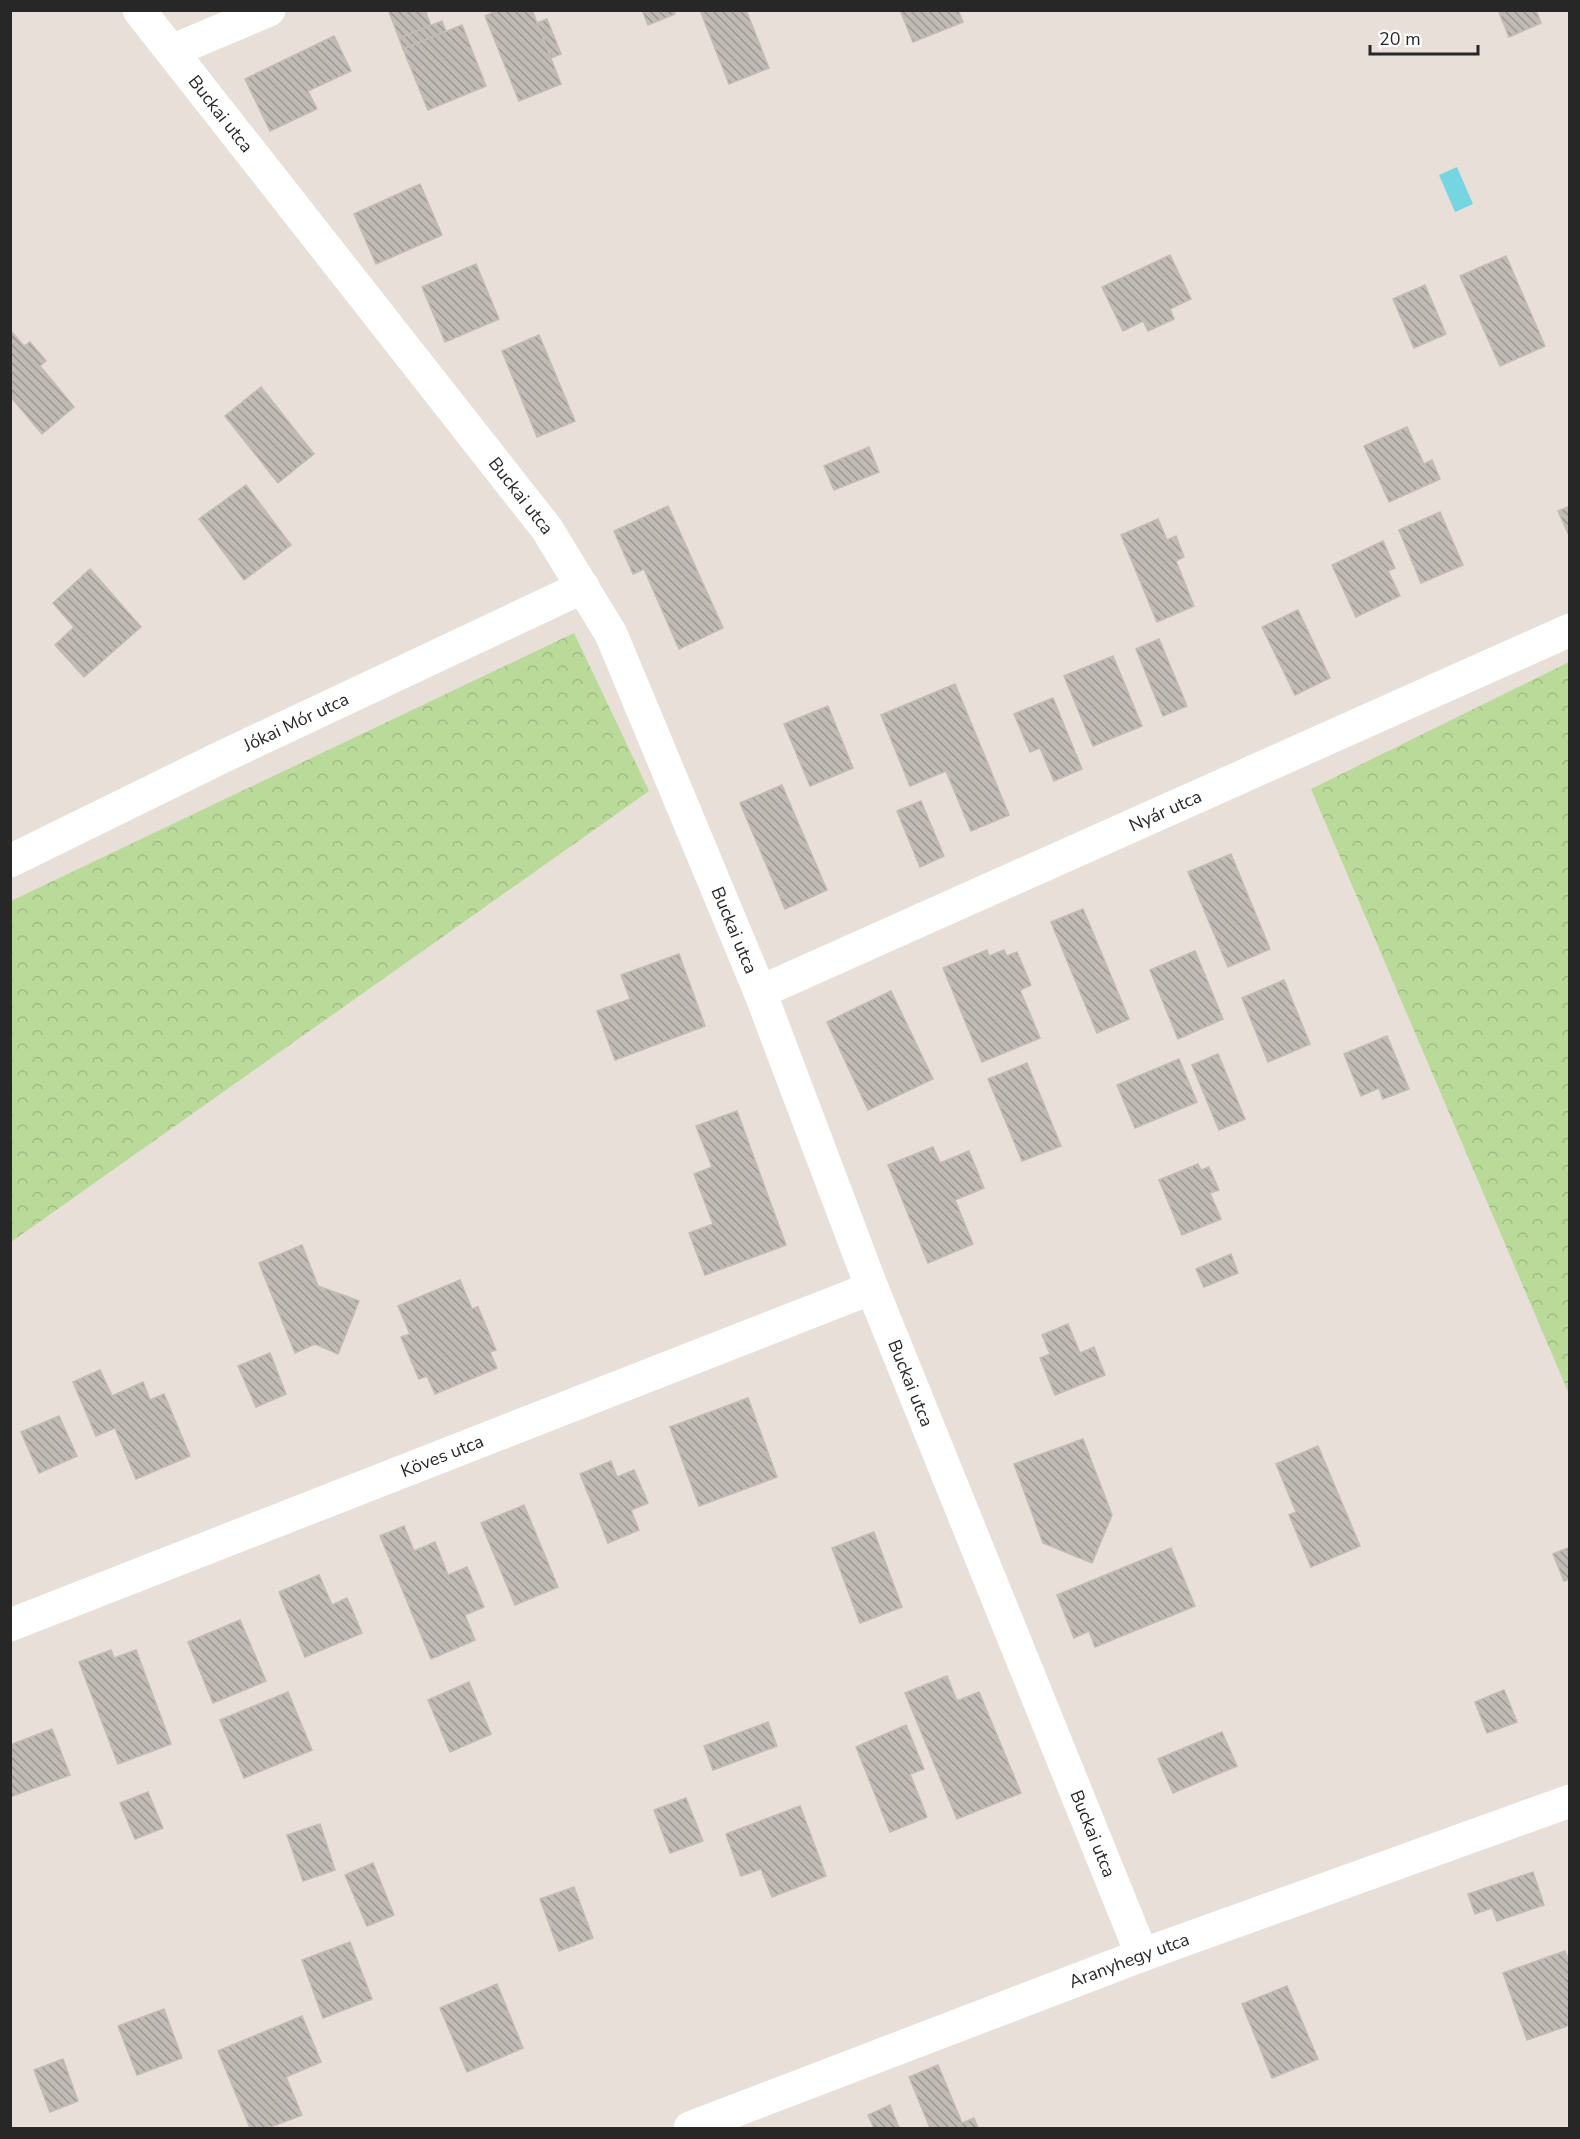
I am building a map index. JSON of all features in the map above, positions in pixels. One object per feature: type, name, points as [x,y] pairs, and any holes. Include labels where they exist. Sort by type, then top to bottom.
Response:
[{"type":"street","name":"Buckai utca","points":[[139,10],[547,529],[611,634],[760,992],[872,1288],[1142,1955]]},
{"type":"street","points":[[172,51],[269,10]]},
{"type":"street","name":"Jókai Mór utca","points":[[10,861],[224,756],[583,587]]},
{"type":"street","name":"Nyár utca","points":[[760,992],[1569,630]]},
{"type":"street","name":"Köves utca","points":[[10,1625],[872,1288]]},
{"type":"street","name":"Aranyhegy utca","points":[[690,2128],[1142,1955],[1569,1801]]},
{"type":"green space","points":[[574,633],[649,791],[11,1242],[11,901]]},
{"type":"green space","points":[[1569,662],[1569,1394],[1311,789]]},
{"type":"water","points":[[1457,167],[1473,204],[1455,212],[1439,175]]},
{"type":"building","points":[[425,10],[431,26],[399,38],[389,12]]},
{"type":"building","points":[[498,10],[532,10],[561,84],[519,101],[485,16]]},
{"type":"building","points":[[642,10],[674,10],[675,14],[648,25]]},
{"type":"building","points":[[700,10],[746,10],[769,68],[729,84]]},
{"type":"building","points":[[900,10],[958,10],[963,22],[913,42]]},
{"type":"building","points":[[1498,10],[1536,10],[1541,23],[1509,37]]},
{"type":"building","points":[[547,19],[561,54],[551,58],[537,23]]},
{"type":"building","points":[[442,21],[446,31],[403,49],[399,38]]},
{"type":"building","points":[[462,25],[486,86],[428,110],[403,49]]},
{"type":"building","points":[[334,36],[351,71],[308,91],[317,109],[270,131],[245,79]]},
{"type":"building","points":[[420,184],[442,235],[376,264],[354,214]]},
{"type":"building","points":[[1170,255],[1191,299],[1170,309],[1174,319],[1148,331],[1143,321],[1123,331],[1102,287]]},
{"type":"building","points":[[1506,256],[1545,346],[1500,366],[1460,276]]},
{"type":"building","points":[[476,264],[499,319],[445,342],[422,287]]},
{"type":"building","points":[[1425,285],[1446,334],[1414,348],[1393,299]]},
{"type":"building","points":[[10,330],[24,346],[30,342],[46,361],[40,366],[74,407],[42,434],[10,396]]},
{"type":"building","points":[[539,335],[575,421],[537,437],[502,351]]},
{"type":"building","points":[[261,387],[314,454],[278,483],[225,416]]},
{"type":"building","points":[[1407,427],[1424,464],[1432,460],[1440,479],[1389,502],[1364,446]]},
{"type":"building","points":[[869,447],[879,472],[834,490],[824,466]]},
{"type":"building","points":[[246,485],[291,545],[244,580],[199,519]]},
{"type":"building","points":[[668,506],[723,628],[679,649],[644,569],[633,574],[614,531]]},
{"type":"building","points":[[1570,506],[1570,538],[1558,511]]},
{"type":"building","points":[[1440,512],[1463,565],[1421,583],[1399,530]]},
{"type":"building","points":[[1158,519],[1167,540],[1176,536],[1184,557],[1176,561],[1194,606],[1157,622],[1121,535]]},
{"type":"building","points":[[1383,541],[1395,568],[1388,571],[1400,596],[1356,617],[1332,565]]},
{"type":"building","points":[[90,569],[141,627],[84,677],[55,645],[74,627],[53,603]]},
{"type":"building","points":[[1298,610],[1330,678],[1295,695],[1262,627]]},
{"type":"building","points":[[1159,639],[1187,706],[1163,716],[1136,649]]},
{"type":"building","points":[[1113,656],[1142,726],[1093,746],[1064,676]]},
{"type":"building","points":[[955,684],[1009,815],[971,831],[946,771],[910,786],[881,715]]},
{"type":"building","points":[[1053,698],[1082,769],[1054,781],[1040,748],[1030,752],[1014,714]]},
{"type":"building","points":[[828,706],[853,768],[810,786],[784,724]]},
{"type":"building","points":[[782,785],[827,890],[785,909],[740,803]]},
{"type":"building","points":[[921,801],[944,856],[920,867],[897,811]]},
{"type":"building","points":[[1231,854],[1270,949],[1228,967],[1188,872]]},
{"type":"building","points":[[1083,909],[1129,1019],[1097,1033],[1051,922]]},
{"type":"building","points":[[987,950],[989,956],[1004,950],[1007,956],[1017,952],[1031,985],[1020,990],[1040,1038],[982,1062],[943,968]]},
{"type":"building","points":[[1195,951],[1223,1019],[1178,1039],[1150,970]]},
{"type":"building","points":[[679,954],[705,1026],[615,1060],[597,1011],[630,999],[621,975]]},
{"type":"building","points":[[1284,980],[1310,1044],[1268,1062],[1242,998]]},
{"type":"building","points":[[891,991],[933,1079],[868,1110],[827,1022]]},
{"type":"building","points":[[1387,1036],[1409,1089],[1383,1099],[1379,1088],[1361,1096],[1344,1054]]},
{"type":"building","points":[[1218,1054],[1245,1119],[1219,1130],[1192,1065]]},
{"type":"building","points":[[1179,1059],[1197,1102],[1135,1128],[1117,1085]]},
{"type":"building","points":[[1027,1063],[1061,1146],[1022,1161],[988,1079]]},
{"type":"building","points":[[737,1111],[786,1245],[705,1275],[689,1233],[713,1224],[694,1174],[712,1167],[696,1126]]},
{"type":"building","points":[[933,1147],[940,1163],[969,1151],[984,1188],[955,1200],[973,1244],[928,1263],[888,1165]]},
{"type":"building","points":[[1198,1164],[1201,1170],[1209,1167],[1219,1190],[1210,1193],[1221,1219],[1182,1235],[1159,1180]]},
{"type":"building","points":[[302,1245],[318,1286],[359,1301],[338,1354],[315,1344],[295,1353],[259,1263]]},
{"type":"building","points":[[1231,1254],[1238,1273],[1204,1287],[1196,1269]]},
{"type":"building","points":[[460,1280],[472,1309],[478,1307],[496,1350],[490,1352],[497,1368],[435,1394],[427,1376],[419,1379],[401,1337],[410,1334],[398,1306]]},
{"type":"building","points":[[1068,1324],[1080,1353],[1094,1347],[1105,1375],[1055,1395],[1040,1358],[1050,1354],[1042,1335]]},
{"type":"building","points":[[270,1353],[286,1394],[256,1407],[238,1366]]},
{"type":"building","points":[[100,1370],[112,1396],[143,1382],[150,1400],[164,1394],[190,1456],[136,1479],[115,1428],[96,1436],[73,1382]]},
{"type":"building","points":[[748,1398],[777,1477],[699,1506],[670,1427]]},
{"type":"building","points":[[59,1416],[77,1456],[39,1473],[21,1432]]},
{"type":"building","points":[[1083,1439],[1112,1515],[1092,1563],[1043,1543],[1014,1464]]},
{"type":"building","points":[[1318,1446],[1360,1546],[1311,1567],[1289,1515],[1296,1512],[1276,1464]]},
{"type":"building","points":[[611,1461],[617,1477],[634,1470],[648,1503],[631,1510],[639,1530],[608,1543],[580,1474]]},
{"type":"building","points":[[524,1505],[558,1587],[515,1605],[481,1523]]},
{"type":"building","points":[[404,1526],[414,1551],[435,1542],[448,1575],[467,1567],[484,1607],[465,1615],[475,1640],[431,1659],[380,1536]]},
{"type":"building","points":[[874,1532],[902,1607],[860,1623],[832,1548]]},
{"type":"building","points":[[1570,1547],[1570,1579],[1564,1581],[1553,1554]]},
{"type":"building","points":[[1171,1548],[1195,1606],[1095,1647],[1089,1631],[1074,1638],[1057,1595]]},
{"type":"building","points":[[319,1575],[332,1605],[347,1598],[362,1633],[305,1657],[279,1592]]},
{"type":"building","points":[[240,1620],[266,1681],[213,1703],[188,1642]]},
{"type":"building","points":[[111,1650],[114,1658],[136,1650],[171,1744],[118,1764],[79,1662]]},
{"type":"building","points":[[947,1676],[957,1701],[979,1692],[1021,1793],[957,1819],[905,1693]]},
{"type":"building","points":[[469,1682],[491,1734],[450,1752],[428,1700]]},
{"type":"building","points":[[1504,1690],[1517,1722],[1487,1733],[1475,1702]]},
{"type":"building","points":[[288,1692],[312,1750],[244,1778],[220,1720]]},
{"type":"building","points":[[768,1722],[777,1746],[713,1770],[704,1746]]},
{"type":"building","points":[[906,1725],[924,1769],[910,1774],[927,1817],[890,1832],[856,1747]]},
{"type":"building","points":[[52,1729],[70,1775],[10,1797],[10,1745]]},
{"type":"building","points":[[1222,1732],[1237,1766],[1173,1793],[1158,1759]]},
{"type":"building","points":[[148,1792],[163,1828],[135,1839],[120,1803]]},
{"type":"building","points":[[686,1798],[703,1841],[670,1853],[654,1810]]},
{"type":"building","points":[[800,1806],[826,1876],[772,1897],[761,1869],[741,1876],[726,1834]]},
{"type":"building","points":[[320,1824],[335,1870],[303,1881],[287,1835]]},
{"type":"building","points":[[373,1863],[394,1915],[367,1926],[345,1875]]},
{"type":"building","points":[[1533,1872],[1544,1905],[1497,1921],[1492,1908],[1475,1914],[1468,1894]]},
{"type":"building","points":[[574,1887],[593,1938],[559,1951],[540,1899]]},
{"type":"building","points":[[350,1942],[372,1999],[323,2018],[302,1960]]},
{"type":"building","points":[[1565,1951],[1570,1964],[1570,2025],[1527,2040],[1503,1973]]},
{"type":"building","points":[[497,1984],[523,2048],[467,2072],[440,2008]]},
{"type":"building","points":[[1287,1986],[1318,2059],[1272,2078],[1242,2004]]},
{"type":"building","points":[[164,2009],[182,2058],[137,2075],[118,2026]]},
{"type":"building","points":[[302,2016],[321,2062],[286,2077],[302,2115],[268,2128],[250,2128],[218,2051]]},
{"type":"building","points":[[63,2059],[78,2101],[50,2112],[34,2070]]},
{"type":"building","points":[[938,2065],[962,2123],[974,2118],[978,2128],[930,2128],[909,2077]]},
{"type":"building","points":[[890,2105],[899,2128],[874,2128],[868,2115]]}]
